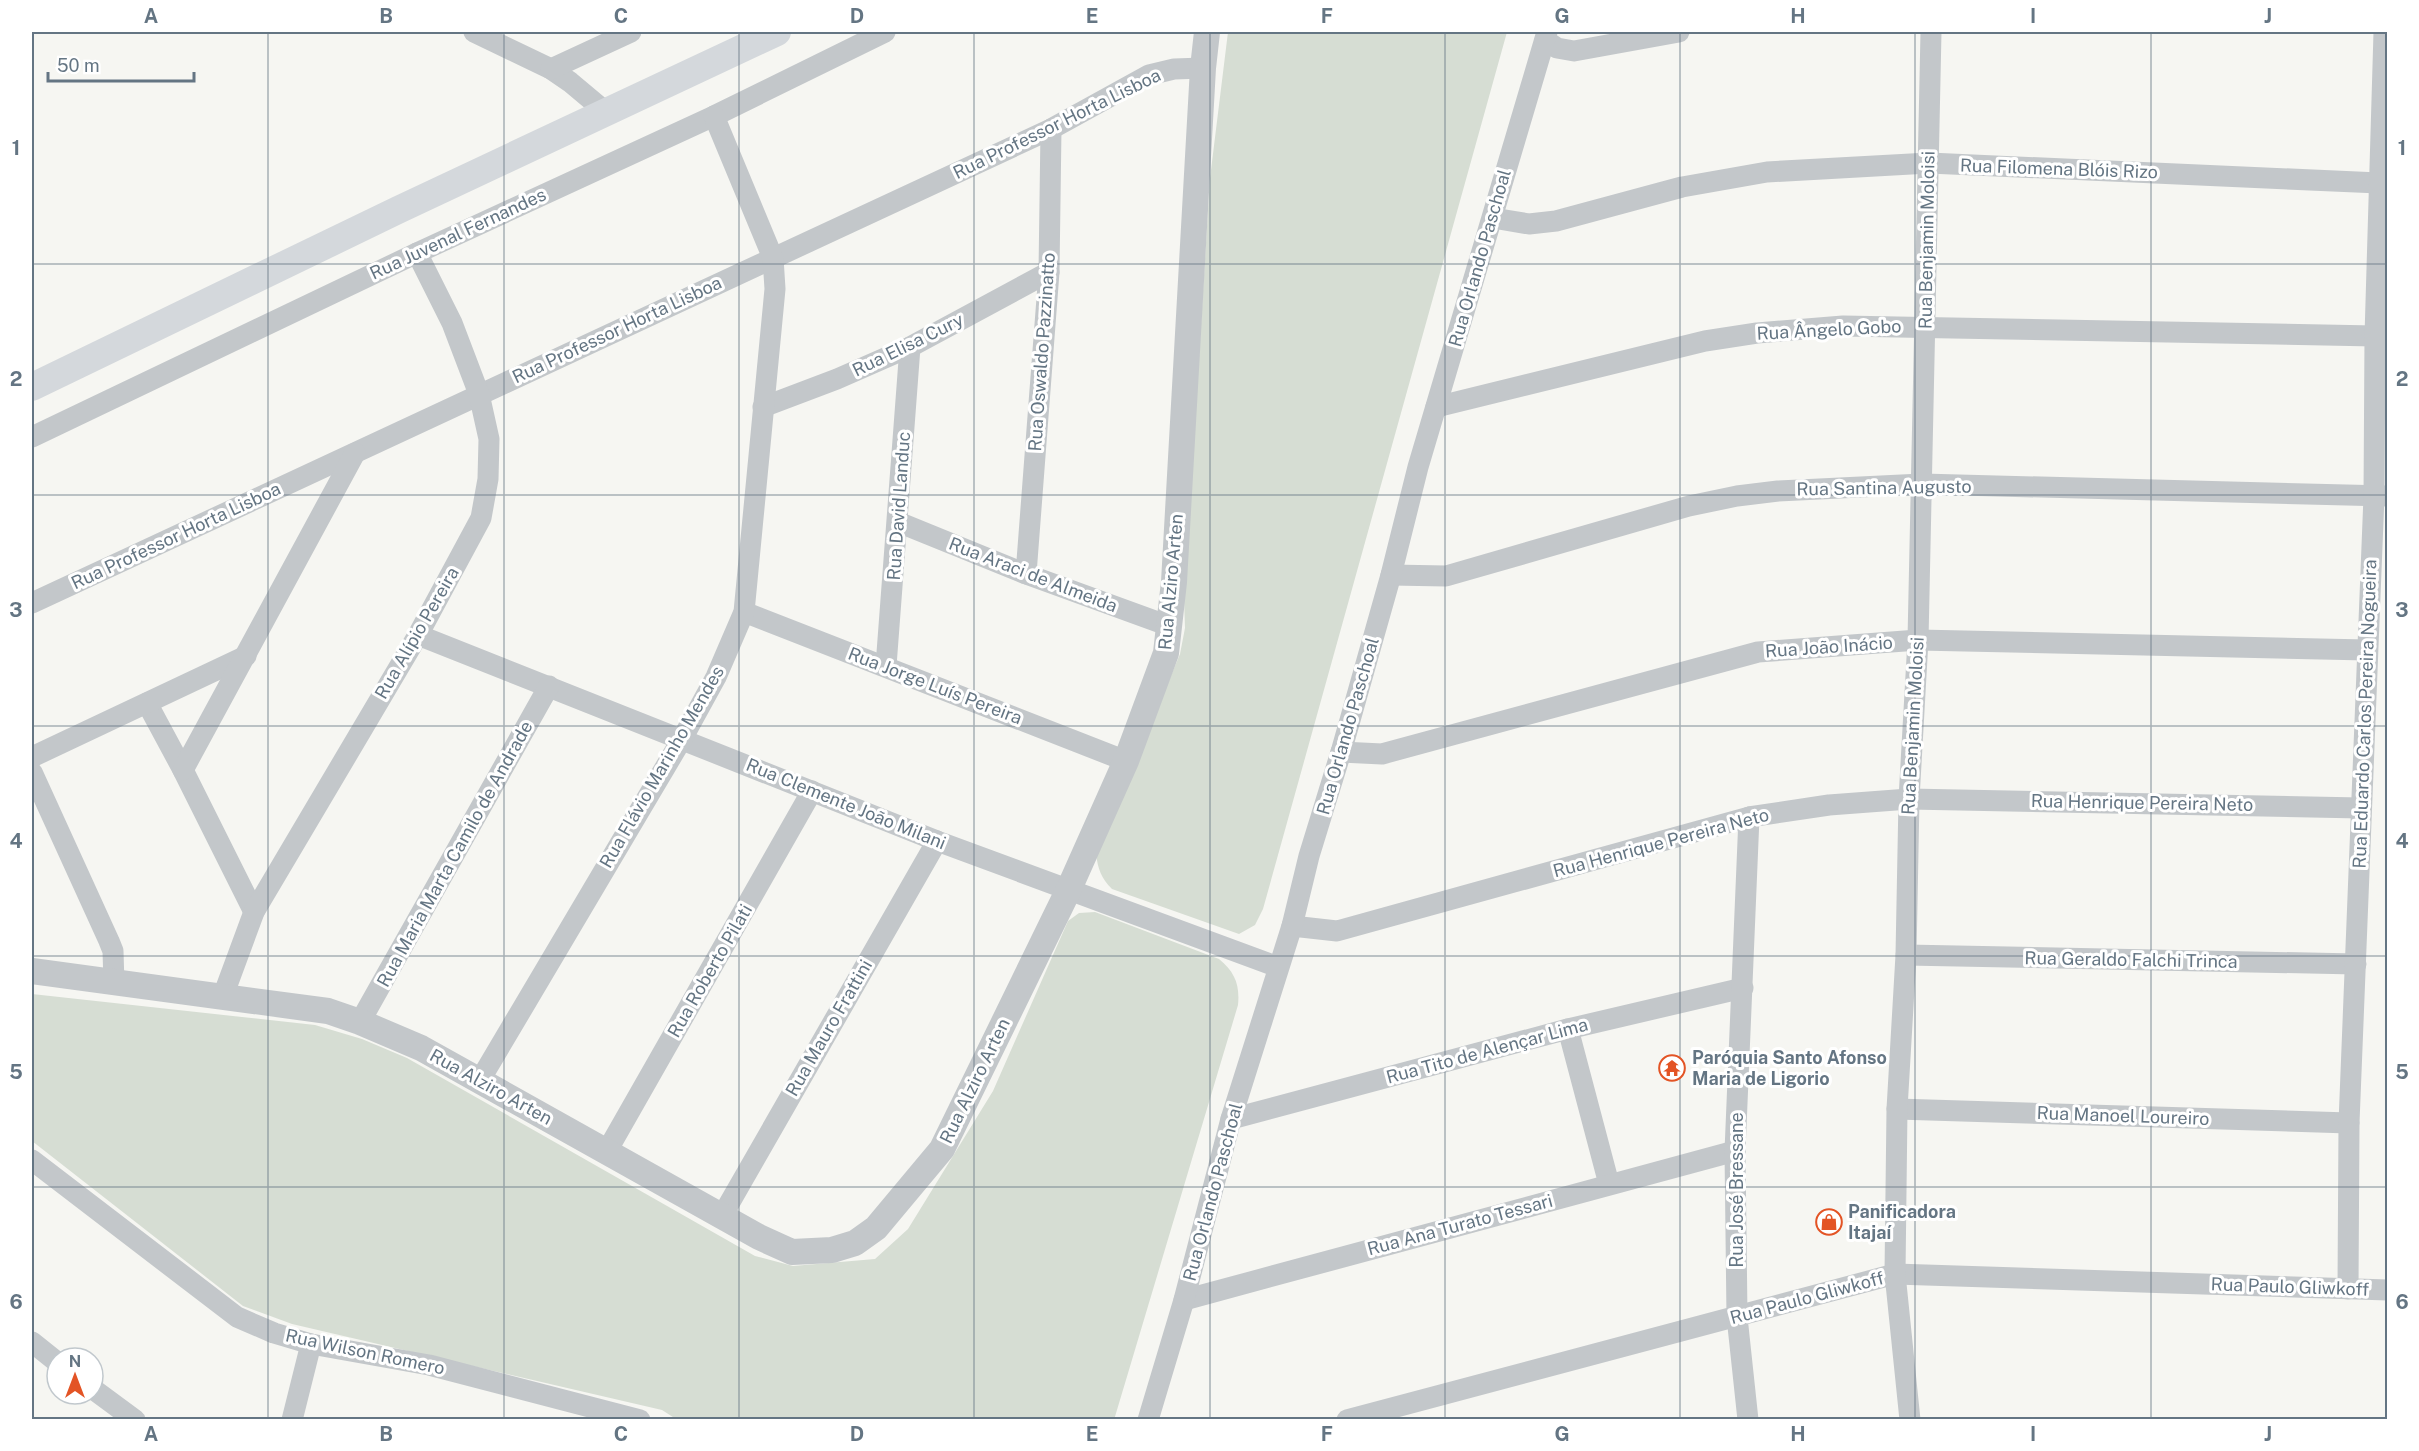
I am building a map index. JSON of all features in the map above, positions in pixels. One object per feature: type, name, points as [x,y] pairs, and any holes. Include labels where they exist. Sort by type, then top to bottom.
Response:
[{"type":"main road","points":[[32,387],[387,215],[777,32]]},
{"type":"street","points":[[474,32],[551,69],[607,113]]},
{"type":"street","points":[[551,69],[630,32]]},
{"type":"street","name":"Rua Juvenal Fernandes","points":[[32,437],[417,252],[714,116],[885,32]]},
{"type":"street","name":"Rua Alziro Arten","points":[[32,971],[114,984],[328,1011],[421,1048],[759,1237],[792,1252],[832,1251],[855,1243],[876,1228],[942,1149],[1068,891],[1126,760],[1166,653],[1174,582],[1203,68],[1207,32]]},
{"type":"street","points":[[1546,36],[1557,48],[1574,51],[1679,32]]},
{"type":"street","name":"Rua Benjamin Moloisi","points":[[1910,1419],[1895,1274],[1897,1109],[1906,955],[1909,799],[1918,640],[1931,32]]},
{"type":"street","name":"Rua Eduardo Carlos Pereira Nogueira","points":[[2348,1289],[2349,1123],[2367,650],[2381,496],[2375,336],[2385,32]]},
{"type":"street","name":"Rua Orlando Paschoal","points":[[1148,1419],[1184,1300],[1231,1119],[1292,926],[1309,856],[1391,575],[1418,467],[1546,36]]},
{"type":"street","name":"Rua Professor Horta Lisboa","points":[[32,603],[1051,129],[1149,75],[1174,69],[1203,68]]},
{"type":"street","name":"Rua Flávio Marinho Mendes","points":[[480,1080],[682,739],[716,677],[744,612],[775,289],[773,258],[714,116]]},
{"type":"street","name":"Rua Oswaldo Pazzinatto","points":[[1026,574],[1049,272],[1051,129]]},
{"type":"street","name":"Rua Filomena Blóis Rizo","points":[[1492,218],[1529,224],[1556,221],[1682,187],[1767,172],[1929,164],[2379,183]]},
{"type":"street","name":"Rua Alípio Pereira","points":[[223,996],[254,912],[418,635],[482,518],[488,479],[489,439],[479,394],[452,323],[417,252]]},
{"type":"street","name":"Rua Elisa Cury","points":[[764,407],[837,379],[910,347],[1049,272]]},
{"type":"street","name":"Rua Ângelo Gobo","points":[[1436,407],[1705,340],[1843,326],[2375,336]]},
{"type":"street","name":"Rua David Landuc","points":[[886,666],[910,347]]},
{"type":"street","points":[[183,770],[355,453]]},
{"type":"street","name":"Rua Santina Augusto","points":[[1391,575],[1446,576],[1689,506],[1778,490],[1922,484],[2381,496]]},
{"type":"street","name":"Rua Araci de Almeida","points":[[898,522],[1026,574],[1169,626]]},
{"type":"street","name":"Rua Jorge Luís Pereira","points":[[744,612],[1126,760]]},
{"type":"street","name":"Rua Clemente João Milani","points":[[418,635],[937,841],[1278,967]]},
{"type":"street","name":"Rua João Inácio","points":[[1341,752],[1361,755],[1382,754],[1758,652],[1918,640],[2367,650]]},
{"type":"street","points":[[32,757],[246,656]]},
{"type":"street","name":"Rua Maria Marta Camilo de Andrade","points":[[360,1022],[549,686]]},
{"type":"street","points":[[147,703],[254,912]]},
{"type":"street","points":[[32,772],[109,940],[113,951],[114,984]]},
{"type":"street","name":"Rua Roberto Pilati","points":[[607,1151],[812,790]]},
{"type":"street","name":"Rua Henrique Pereira Neto","points":[[1292,926],[1337,930],[1749,817],[1829,805],[1909,799],[2361,808]]},
{"type":"street","name":"Rua José Bressane","points":[[1748,1419],[1737,1317],[1735,1151],[1749,817]]},
{"type":"street","name":"Rua Mauro Frattini","points":[[722,1216],[937,841]]},
{"type":"street","name":"Rua Geraldo Falchi Trinca","points":[[1906,955],[2356,964]]},
{"type":"street","name":"Rua Tito de Alençar Lima","points":[[1231,1119],[1568,1029],[1743,988]]},
{"type":"street","points":[[1568,1029],[1609,1184]]},
{"type":"street","name":"Rua Manoel Loureiro","points":[[1897,1109],[2349,1123]]},
{"type":"street","name":"Rua Ana Turato Tessari","points":[[1184,1300],[1735,1151]]},
{"type":"street","name":"Rua Wilson Romero","points":[[32,1160],[237,1317],[274,1333],[311,1344],[429,1365],[640,1419]]},
{"type":"street","name":"Rua Paulo Gliwkoff","points":[[1347,1419],[1895,1274],[2388,1290]]},
{"type":"street","points":[[32,1342],[45,1352]]},
{"type":"street","points":[[292,1419],[311,1344]]},
{"type":"street","points":[[105,1398],[135,1419]]},
{"type":"shaded area","points":[[1228,32],[1507,32],[1263,909],[1255,925],[1239,934],[1112,889],[1101,873],[1096,854],[1180,654],[1185,628],[1184,599],[1210,178]]},
{"type":"shaded area","points":[[1095,912],[1219,959],[1233,974],[1238,998],[1238,1005],[1114,1420],[676,1419],[662,1410],[292,1324],[243,1306],[32,1141],[32,994],[315,1025],[362,1039],[407,1058],[755,1256],[793,1266],[875,1259],[908,1229],[993,1091],[1068,921],[1079,913]]},
{"type":"place","name":"Paróquia Santo Afonso Maria de Ligorio","points":[[1672,1068]]},
{"type":"place","name":"Panificadora Itajaí","points":[[1829,1222]]}]
